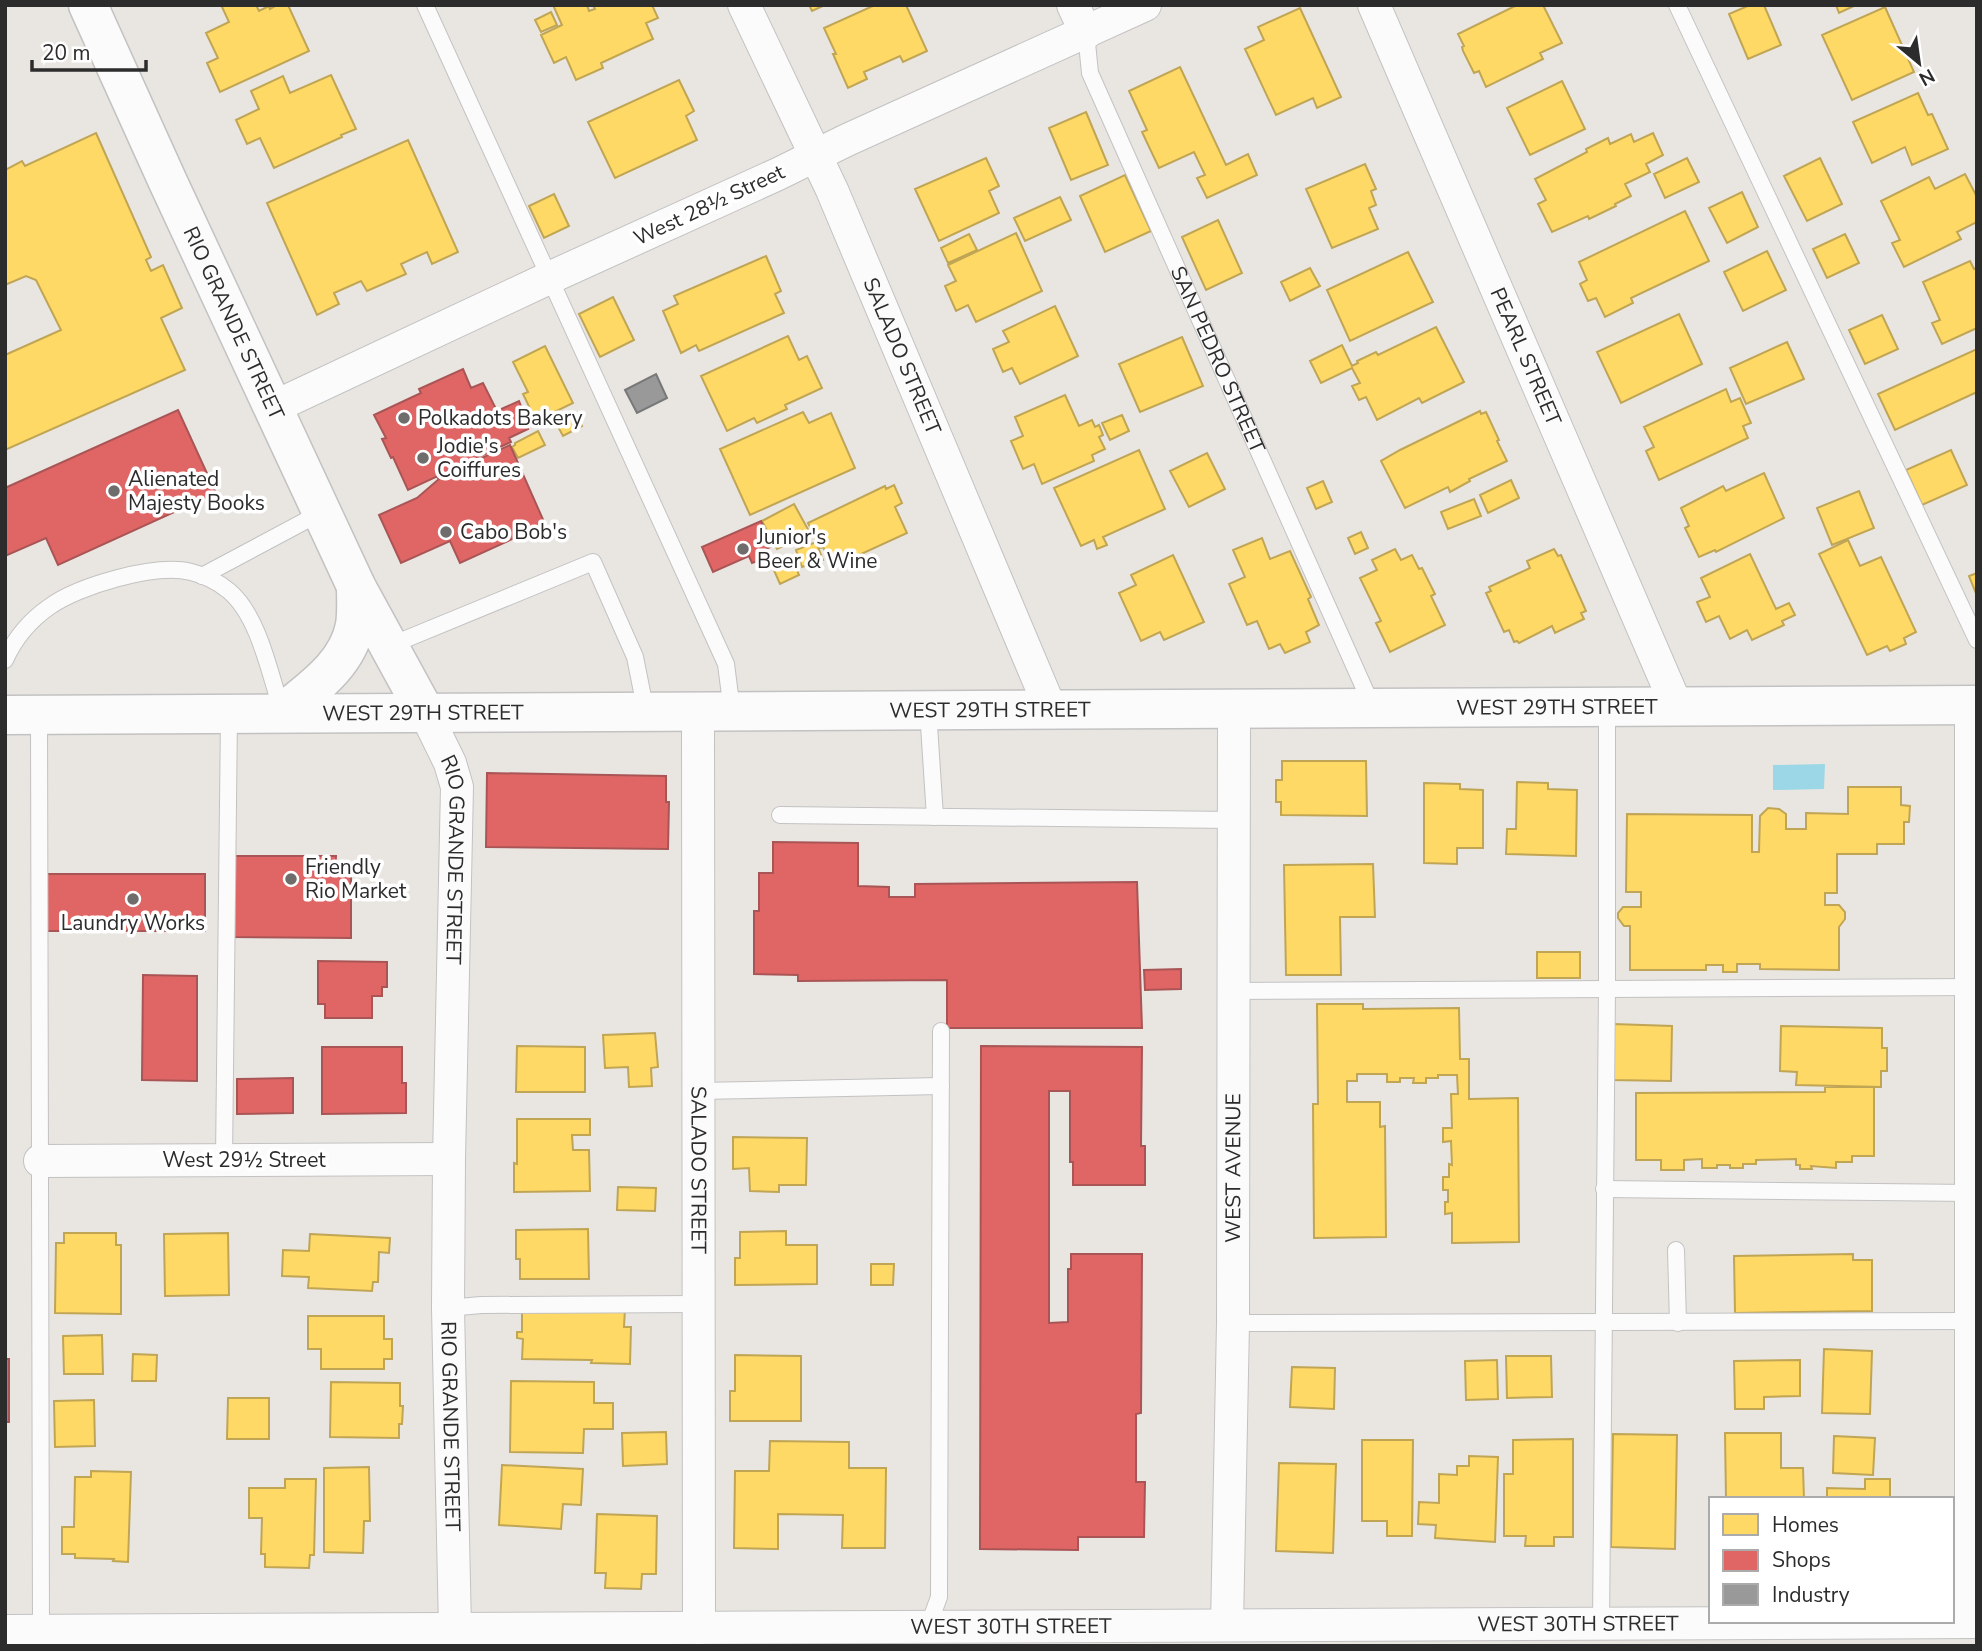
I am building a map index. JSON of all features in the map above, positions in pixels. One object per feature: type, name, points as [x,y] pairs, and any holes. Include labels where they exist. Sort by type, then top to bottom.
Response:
[{"type":"street","name":"RIO GRANDE STREET","points":[[88,5],[356,586],[426,714],[450,763],[457,787],[449,1159],[445,1635]]},
{"type":"street","name":"SALADO STREET","points":[[744,5],[815,155],[1051,710]]},
{"type":"street","name":"West 28½ Street","points":[[274,407],[778,174],[1080,19],[1144,5]]},
{"type":"street","name":"PEARL STREET","points":[[1374,5],[1677,707]]},
{"type":"street","points":[[282,713],[327,675],[346,651],[355,625],[356,586]]},
{"type":"street","name":"WEST 29TH STREET","points":[[22,715],[1974,705]]},
{"type":"street","points":[[1974,705],[1974,1622]]},
{"type":"street","name":"WEST AVENUE","points":[[1227,1625],[1233,1323],[1234,710]]},
{"type":"street","name":"SALADO STREET","points":[[699,1628],[698,1091],[715,712]]},
{"type":"street","name":"West 29½ Street","points":[[40,1161],[449,1159]]},
{"type":"street","name":"WEST 30TH STREET","points":[[1954,1622],[1974,1622]]},
{"type":"street","name":"WEST 30TH STREET","points":[[5,1632],[205,1638],[375,1638],[445,1635],[568,1637],[699,1628],[928,1637],[1227,1625],[1276,1636],[1931,1623]]},
{"type":"lane","points":[[425,5],[726,664],[715,712]]},
{"type":"lane","points":[[1677,5],[1977,639]]},
{"type":"lane","name":"SAN PEDRO STREET","points":[[1080,19],[1090,73],[1373,708]]},
{"type":"lane","points":[[202,576],[322,512]]},
{"type":"lane","points":[[389,646],[593,562],[635,657],[646,712]]},
{"type":"lane","points":[[5,660],[13,643],[29,624],[49,607],[71,595],[117,578],[167,570],[190,572],[213,580],[229,591],[247,613],[256,630],[282,713]]},
{"type":"lane","points":[[1585,1631],[1603,1323],[1607,707]]},
{"type":"lane","points":[[928,710],[935,817]]},
{"type":"lane","points":[[224,1160],[229,714]]},
{"type":"lane","points":[[22,715],[40,1161],[41,1631]]},
{"type":"lane","points":[[780,815],[1232,820]]},
{"type":"lane","points":[[1234,991],[1974,987]]},
{"type":"lane","points":[[928,1637],[939,1597],[941,1031]]},
{"type":"lane","points":[[698,1091],[941,1086]]},
{"type":"lane","points":[[1604,1189],[1972,1193]]},
{"type":"lane","points":[[1676,1250],[1678,1323]]},
{"type":"lane","points":[[448,1308],[481,1305],[699,1304]]},
{"type":"lane","points":[[1233,1323],[1974,1321]]},
{"type":"water","points":[[1825,764],[1824,789],[1773,790],[1773,765]]},
{"type":"building: Homes","points":[[256,5],[259,11],[269,6],[270,9],[277,5],[288,5],[309,51],[220,92],[207,63],[218,58],[206,33],[229,22],[222,7]]},
{"type":"building: Homes","points":[[553,5],[587,5],[589,11],[595,9],[593,5],[652,5],[658,18],[646,23],[653,39],[601,63],[603,68],[576,80],[566,57],[554,63],[541,35],[562,25]]},
{"type":"building: Homes","points":[[809,5],[825,5],[812,11]]},
{"type":"building: Homes","points":[[875,5],[906,5],[927,51],[903,62],[900,56],[864,72],[867,79],[848,88],[824,28]]},
{"type":"building: Homes","points":[[1517,5],[1543,5],[1562,43],[1540,53],[1543,59],[1486,87],[1479,71],[1474,73],[1458,34]]},
{"type":"building: Homes","points":[[1750,5],[1764,5],[1781,45],[1748,59],[1729,14]]},
{"type":"building: Homes","points":[[1836,5],[1856,5],[1839,13]]},
{"type":"building: Homes","points":[[1885,7],[1914,72],[1852,100],[1822,35]]},
{"type":"building: Homes","points":[[1300,8],[1341,97],[1317,108],[1313,98],[1276,115],[1245,49],[1264,40],[1258,27]]},
{"type":"building: Homes","points":[[551,12],[557,25],[541,32],[535,20]]},
{"type":"building: Homes","points":[[1180,67],[1226,165],[1248,154],[1257,175],[1207,198],[1197,178],[1205,175],[1194,152],[1159,168],[1142,132],[1147,130],[1129,91]]},
{"type":"building: Homes","points":[[331,75],[356,129],[274,168],[260,138],[247,144],[236,120],[259,109],[251,91],[283,76],[290,93]]},
{"type":"building: Homes","points":[[679,80],[694,111],[686,116],[697,140],[615,178],[588,122]]},
{"type":"building: Homes","points":[[1562,81],[1585,129],[1530,155],[1507,108]]},
{"type":"building: Homes","points":[[1918,93],[1928,115],[1932,114],[1948,149],[1912,165],[1905,147],[1872,163],[1853,122]]},
{"type":"building: Homes","points":[[1086,112],[1108,165],[1071,180],[1049,128]]},
{"type":"building: Homes","points":[[96,133],[151,257],[146,260],[151,271],[163,265],[182,308],[161,318],[185,370],[5,450],[5,355],[61,330],[36,280],[26,276],[5,285],[5,170],[22,161],[25,166]]},
{"type":"building: Homes","points":[[1653,133],[1663,155],[1646,164],[1650,172],[1625,184],[1631,196],[1589,219],[1588,216],[1552,232],[1538,204],[1546,200],[1535,179],[1608,138],[1610,144],[1631,134],[1634,142]]},
{"type":"building: Homes","points":[[408,140],[458,252],[432,264],[427,252],[401,264],[406,274],[367,291],[361,281],[334,293],[339,304],[317,315],[267,203]]},
{"type":"building: Homes","points":[[986,158],[999,186],[989,191],[999,213],[939,241],[915,189]]},
{"type":"building: Homes","points":[[1687,158],[1699,182],[1665,198],[1654,174]]},
{"type":"building: Homes","points":[[1820,158],[1842,204],[1807,221],[1784,176]]},
{"type":"building: Homes","points":[[1365,164],[1376,189],[1371,191],[1376,205],[1369,208],[1378,229],[1332,248],[1306,189]]},
{"type":"building: Homes","points":[[1965,174],[1977,197],[1977,222],[1957,232],[1961,239],[1904,267],[1892,243],[1900,240],[1881,201],[1929,177],[1935,189]]},
{"type":"building: Homes","points":[[1125,175],[1151,231],[1105,252],[1080,196]]},
{"type":"building: Homes","points":[[1742,192],[1758,227],[1727,243],[1709,208]]},
{"type":"building: Homes","points":[[554,194],[569,226],[544,238],[529,206]]},
{"type":"building: Homes","points":[[1060,197],[1071,220],[1025,241],[1014,218]]},
{"type":"building: Homes","points":[[1685,211],[1709,261],[1631,298],[1633,303],[1605,317],[1596,298],[1588,301],[1580,284],[1587,280],[1579,262]]},
{"type":"building: Homes","points":[[1218,220],[1242,273],[1206,290],[1182,237]]},
{"type":"building: Homes","points":[[1016,233],[1042,291],[976,322],[968,305],[956,311],[945,286],[956,281],[948,265]]},
{"type":"building: Homes","points":[[969,234],[977,250],[948,263],[941,248]]},
{"type":"building: Homes","points":[[1845,234],[1859,263],[1827,278],[1813,249]]},
{"type":"building: Homes","points":[[1767,251],[1786,290],[1743,311],[1724,272]]},
{"type":"building: Homes","points":[[1408,252],[1433,302],[1350,341],[1327,290]]},
{"type":"building: Homes","points":[[766,256],[781,291],[775,294],[784,313],[699,351],[696,345],[681,353],[663,311],[678,304],[674,296]]},
{"type":"building: Homes","points":[[1970,261],[1974,269],[1977,268],[1977,328],[1942,344],[1932,323],[1940,320],[1923,282]]},
{"type":"building: Homes","points":[[1310,268],[1320,286],[1290,301],[1281,282]]},
{"type":"building: Homes","points":[[613,297],[634,340],[600,357],[579,314]]},
{"type":"building: Homes","points":[[1055,306],[1078,356],[1020,384],[1012,368],[1003,372],[993,349],[1009,342],[1003,331]]},
{"type":"building: Homes","points":[[1679,314],[1702,364],[1621,403],[1597,352]]},
{"type":"building: Homes","points":[[1882,315],[1898,349],[1865,364],[1849,330]]},
{"type":"building: Homes","points":[[1436,327],[1464,382],[1422,403],[1419,398],[1377,420],[1366,397],[1359,400],[1352,386],[1360,383],[1352,368],[1321,383],[1310,361],[1342,345],[1352,366],[1376,352],[1378,355]]},
{"type":"building: Homes","points":[[788,336],[799,360],[807,356],[822,388],[785,405],[787,409],[757,423],[754,418],[727,431],[701,376]]},
{"type":"building: Homes","points":[[1182,337],[1203,386],[1140,412],[1119,364]]},
{"type":"building: Homes","points":[[1787,342],[1804,379],[1746,404],[1730,368]]},
{"type":"building: Homes","points":[[545,346],[573,403],[536,421],[523,394],[528,392],[513,362]]},
{"type":"building: Homes","points":[[1977,349],[1977,392],[1895,430],[1878,394]]},
{"type":"building: Homes","points":[[1726,389],[1731,402],[1740,398],[1751,423],[1743,426],[1748,438],[1659,480],[1646,451],[1654,447],[1644,427]]},
{"type":"building: Homes","points":[[1065,395],[1079,426],[1092,420],[1095,427],[1099,425],[1103,435],[1099,437],[1105,449],[1092,455],[1094,461],[1042,484],[1034,464],[1023,469],[1011,441],[1023,436],[1015,417]]},
{"type":"building: Homes","points":[[1480,411],[1481,414],[1486,412],[1507,461],[1469,479],[1470,481],[1450,492],[1448,487],[1405,508],[1381,461]]},
{"type":"building: Homes","points":[[803,412],[809,423],[831,413],[855,468],[750,515],[720,449]]},
{"type":"building: Homes","points":[[576,414],[582,426],[563,436],[556,423]]},
{"type":"building: Homes","points":[[1122,415],[1129,431],[1110,440],[1102,423]]},
{"type":"building: Homes","points":[[538,431],[545,445],[518,458],[512,447]]},
{"type":"building: Homes","points":[[1139,450],[1165,509],[1103,537],[1107,545],[1097,549],[1094,540],[1081,546],[1054,488]]},
{"type":"building: Homes","points":[[1951,450],[1967,485],[1922,505],[1906,470]]},
{"type":"building: Homes","points":[[1207,453],[1225,489],[1189,507],[1170,471]]},
{"type":"building: Homes","points":[[1764,473],[1784,518],[1716,552],[1715,550],[1699,557],[1685,528],[1689,526],[1681,508],[1723,486],[1726,491]]},
{"type":"building: Homes","points":[[1511,480],[1519,498],[1488,513],[1480,495]]},
{"type":"building: Homes","points":[[1323,481],[1332,502],[1316,509],[1307,488]]},
{"type":"building: Homes","points":[[894,485],[902,503],[895,507],[907,533],[833,567],[808,523],[885,486],[886,489]]},
{"type":"building: Homes","points":[[1859,491],[1874,528],[1832,545],[1817,508]]},
{"type":"building: Homes","points":[[1474,499],[1481,516],[1448,529],[1441,512]]},
{"type":"building: Homes","points":[[794,504],[810,533],[777,549],[762,521]]},
{"type":"building: Homes","points":[[1361,532],[1368,548],[1355,554],[1348,538]]},
{"type":"building: Homes","points":[[1262,538],[1270,559],[1290,551],[1311,597],[1308,599],[1319,625],[1306,632],[1310,642],[1285,653],[1280,644],[1269,649],[1257,621],[1247,625],[1229,584],[1245,577],[1233,550]]},
{"type":"building: Homes","points":[[1848,540],[1860,566],[1881,557],[1916,632],[1904,638],[1906,644],[1890,651],[1887,646],[1867,655],[1819,554]]},
{"type":"building: Homes","points":[[816,542],[823,560],[802,567],[796,550]]},
{"type":"building: Homes","points":[[1395,549],[1401,560],[1412,555],[1419,569],[1422,568],[1435,594],[1431,596],[1445,625],[1390,652],[1376,623],[1381,621],[1360,578],[1377,570],[1372,560]]},
{"type":"building: Homes","points":[[1554,549],[1558,556],[1561,555],[1586,611],[1581,613],[1584,619],[1555,633],[1552,626],[1519,643],[1514,642],[1509,630],[1504,632],[1486,593],[1491,591],[1489,587],[1530,568],[1527,561]]},
{"type":"building: Homes","points":[[1750,554],[1776,609],[1789,603],[1795,615],[1782,621],[1784,625],[1752,640],[1747,630],[1730,639],[1719,616],[1706,622],[1697,602],[1710,597],[1701,578]]},
{"type":"building: Homes","points":[[1173,555],[1204,622],[1164,640],[1160,632],[1141,641],[1119,593],[1136,585],[1131,575]]},
{"type":"building: Homes","points":[[792,559],[799,575],[780,584],[773,568]]},
{"type":"building: Homes","points":[[1977,573],[1977,596],[1969,576]]},
{"type":"building: Homes","points":[[1282,761],[1366,761],[1367,816],[1281,815],[1281,802],[1276,802],[1276,780],[1282,780]]},
{"type":"building: Homes","points":[[1517,782],[1548,783],[1548,789],[1577,790],[1576,856],[1506,854],[1507,829],[1516,829]]},
{"type":"building: Homes","points":[[1424,783],[1460,784],[1460,789],[1483,790],[1483,848],[1457,848],[1457,864],[1424,863]]},
{"type":"building: Homes","points":[[1848,787],[1901,787],[1901,805],[1910,806],[1909,822],[1904,822],[1904,844],[1877,844],[1877,854],[1837,854],[1837,893],[1825,893],[1825,905],[1839,905],[1845,912],[1845,919],[1839,927],[1839,970],[1760,969],[1760,964],[1737,964],[1737,972],[1723,972],[1723,965],[1706,965],[1706,970],[1630,970],[1630,926],[1624,926],[1618,913],[1623,907],[1641,907],[1641,892],[1626,892],[1627,814],[1752,815],[1752,852],[1759,852],[1760,816],[1768,808],[1779,809],[1786,814],[1786,829],[1806,829],[1806,813],[1848,814]]},
{"type":"building: Homes","points":[[1373,864],[1375,917],[1340,917],[1341,975],[1286,975],[1284,865]]},
{"type":"building: Homes","points":[[1537,952],[1580,952],[1580,978],[1537,978]]},
{"type":"building: Homes","points":[[1317,1004],[1363,1004],[1363,1009],[1459,1008],[1460,1059],[1469,1059],[1469,1099],[1518,1098],[1519,1242],[1452,1243],[1452,1213],[1445,1214],[1448,1190],[1443,1190],[1443,1177],[1449,1177],[1449,1164],[1452,1165],[1451,1141],[1443,1142],[1443,1128],[1452,1128],[1451,1094],[1458,1094],[1457,1075],[1438,1075],[1438,1078],[1426,1078],[1426,1083],[1413,1083],[1414,1078],[1387,1082],[1387,1074],[1357,1074],[1357,1081],[1347,1081],[1347,1102],[1380,1102],[1380,1127],[1385,1126],[1386,1237],[1314,1238],[1313,1104],[1318,1104]]},
{"type":"building: Homes","points":[[1613,1024],[1672,1026],[1671,1081],[1612,1080]]},
{"type":"building: Homes","points":[[1781,1026],[1882,1028],[1882,1048],[1887,1048],[1887,1071],[1881,1071],[1881,1087],[1796,1085],[1797,1072],[1780,1071]]},
{"type":"building: Homes","points":[[655,1033],[658,1067],[651,1068],[652,1086],[629,1087],[628,1067],[605,1068],[603,1035]]},
{"type":"building: Homes","points":[[517,1046],[585,1047],[585,1092],[516,1092]]},
{"type":"building: Homes","points":[[1825,1087],[1874,1087],[1874,1156],[1852,1156],[1852,1162],[1836,1162],[1836,1168],[1811,1166],[1812,1169],[1800,1169],[1800,1165],[1796,1165],[1796,1159],[1756,1160],[1756,1164],[1743,1164],[1743,1168],[1717,1165],[1717,1168],[1702,1168],[1702,1159],[1684,1160],[1684,1170],[1661,1170],[1661,1160],[1636,1160],[1636,1093],[1825,1092]]},
{"type":"building: Homes","points":[[517,1119],[590,1119],[590,1135],[572,1135],[573,1150],[589,1150],[590,1191],[514,1192]]},
{"type":"building: Homes","points":[[733,1137],[807,1138],[806,1185],[779,1185],[779,1192],[750,1191],[749,1168],[733,1169]]},
{"type":"building: Homes","points":[[618,1187],[656,1188],[655,1211],[617,1210]]},
{"type":"building: Homes","points":[[588,1229],[589,1279],[520,1279],[520,1259],[516,1259],[516,1230]]},
{"type":"building: Homes","points":[[786,1231],[786,1245],[817,1245],[817,1284],[735,1285],[735,1258],[740,1258],[740,1232]]},
{"type":"building: Homes","points":[[64,1233],[116,1233],[116,1245],[121,1245],[121,1314],[55,1313],[56,1243],[64,1243]]},
{"type":"building: Homes","points":[[228,1233],[229,1295],[165,1296],[164,1234]]},
{"type":"building: Homes","points":[[310,1234],[390,1238],[389,1253],[379,1252],[378,1282],[373,1282],[372,1291],[308,1288],[309,1277],[282,1276],[283,1250],[309,1251]]},
{"type":"building: Homes","points":[[1853,1254],[1853,1260],[1872,1260],[1872,1311],[1735,1313],[1734,1256]]},
{"type":"building: Homes","points":[[871,1264],[894,1264],[893,1285],[871,1285]]},
{"type":"building: Homes","points":[[522,1306],[625,1308],[624,1327],[631,1327],[630,1364],[591,1363],[592,1360],[522,1359],[523,1339],[517,1338],[517,1332],[522,1332]]},
{"type":"building: Homes","points":[[308,1316],[384,1316],[384,1339],[392,1339],[392,1359],[384,1359],[384,1369],[321,1369],[321,1349],[308,1349]]},
{"type":"building: Homes","points":[[102,1335],[103,1374],[64,1374],[63,1336]]},
{"type":"building: Homes","points":[[1824,1349],[1872,1351],[1870,1414],[1822,1413]]},
{"type":"building: Homes","points":[[133,1354],[157,1355],[156,1381],[132,1381]]},
{"type":"building: Homes","points":[[735,1355],[801,1356],[801,1421],[730,1421],[730,1391],[735,1391]]},
{"type":"building: Homes","points":[[1506,1356],[1551,1356],[1552,1397],[1507,1398]]},
{"type":"building: Homes","points":[[1497,1360],[1498,1399],[1466,1400],[1465,1361]]},
{"type":"building: Homes","points":[[1800,1360],[1800,1396],[1764,1397],[1764,1409],[1735,1409],[1734,1361]]},
{"type":"building: Homes","points":[[1292,1367],[1335,1368],[1334,1409],[1290,1407]]},
{"type":"building: Homes","points":[[511,1381],[594,1382],[594,1403],[613,1403],[613,1429],[584,1429],[583,1453],[510,1452]]},
{"type":"building: Homes","points":[[331,1382],[400,1383],[400,1406],[403,1406],[399,1438],[330,1437]]},
{"type":"building: Homes","points":[[228,1398],[269,1398],[269,1439],[227,1439]]},
{"type":"building: Homes","points":[[94,1400],[95,1446],[55,1447],[54,1401]]},
{"type":"building: Homes","points":[[666,1432],[667,1464],[623,1466],[622,1433]]},
{"type":"building: Homes","points":[[1725,1433],[1781,1433],[1781,1468],[1803,1468],[1804,1497],[1726,1497]]},
{"type":"building: Homes","points":[[1613,1434],[1677,1435],[1675,1549],[1611,1547]]},
{"type":"building: Homes","points":[[1834,1436],[1875,1438],[1873,1475],[1833,1473]]},
{"type":"building: Homes","points":[[1573,1439],[1573,1537],[1554,1537],[1554,1546],[1525,1546],[1526,1536],[1504,1536],[1504,1474],[1513,1474],[1513,1440]]},
{"type":"building: Homes","points":[[1362,1440],[1413,1440],[1412,1536],[1387,1536],[1387,1521],[1362,1521]]},
{"type":"building: Homes","points":[[770,1441],[849,1442],[849,1468],[886,1468],[885,1548],[842,1548],[843,1515],[778,1514],[778,1549],[734,1548],[735,1471],[769,1471]]},
{"type":"building: Homes","points":[[1469,1456],[1498,1457],[1495,1542],[1435,1538],[1436,1525],[1418,1524],[1419,1502],[1439,1503],[1439,1474],[1457,1475],[1457,1466],[1469,1466]]},
{"type":"building: Homes","points":[[1279,1463],[1336,1464],[1333,1553],[1276,1551]]},
{"type":"building: Homes","points":[[502,1465],[583,1469],[581,1505],[563,1504],[561,1529],[499,1525]]},
{"type":"building: Homes","points":[[369,1467],[370,1521],[364,1521],[363,1553],[324,1552],[324,1468]]},
{"type":"building: Homes","points":[[91,1471],[131,1472],[128,1562],[75,1558],[75,1554],[62,1554],[62,1527],[74,1527],[75,1477],[91,1477]]},
{"type":"building: Homes","points":[[285,1479],[316,1479],[314,1555],[310,1555],[309,1568],[265,1567],[265,1554],[261,1554],[262,1518],[249,1518],[249,1488],[285,1488]]},
{"type":"building: Homes","points":[[1865,1479],[1890,1479],[1890,1497],[1827,1497],[1827,1488],[1865,1489]]},
{"type":"building: Homes","points":[[597,1514],[657,1516],[656,1574],[642,1574],[641,1589],[605,1588],[606,1573],[595,1573]]},
{"type":"building: Shops","points":[[463,369],[471,388],[483,383],[497,411],[519,401],[525,416],[522,418],[528,429],[509,438],[511,442],[408,490],[382,439],[386,438],[374,415],[421,393],[419,389]]},
{"type":"building: Shops","points":[[178,410],[216,493],[58,565],[46,538],[5,556],[5,488]]},
{"type":"building: Shops","points":[[510,445],[545,524],[460,563],[450,541],[401,563],[379,515],[417,498],[438,478]]},
{"type":"building: Shops","points":[[761,521],[772,546],[762,551],[765,558],[752,563],[749,556],[713,572],[702,547]]},
{"type":"building: Shops","points":[[487,773],[666,776],[666,802],[669,802],[668,849],[486,847]]},
{"type":"building: Shops","points":[[773,842],[858,843],[858,886],[889,887],[889,897],[915,897],[915,884],[1137,882],[1142,1028],[947,1028],[947,980],[798,981],[798,975],[754,974],[754,911],[759,911],[759,873],[773,873]]},
{"type":"building: Shops","points":[[231,856],[336,856],[335,874],[351,874],[351,938],[231,937]]},
{"type":"building: Shops","points":[[45,874],[205,874],[205,931],[45,931]]},
{"type":"building: Shops","points":[[318,961],[387,962],[387,987],[382,987],[382,996],[372,996],[372,1018],[325,1018],[325,1004],[318,1004]]},
{"type":"building: Shops","points":[[1181,969],[1181,989],[1145,990],[1144,970]]},
{"type":"building: Shops","points":[[143,975],[197,976],[197,1081],[142,1080]]},
{"type":"building: Shops","points":[[981,1046],[1142,1047],[1141,1146],[1145,1146],[1145,1185],[1073,1185],[1073,1162],[1070,1162],[1070,1091],[1049,1091],[1049,1323],[1068,1322],[1068,1269],[1071,1269],[1071,1254],[1142,1254],[1141,1413],[1136,1414],[1136,1482],[1145,1482],[1144,1537],[1078,1537],[1078,1550],[980,1549]]},
{"type":"building: Shops","points":[[322,1047],[402,1047],[402,1083],[406,1083],[406,1113],[322,1114]]},
{"type":"building: Shops","points":[[293,1078],[293,1113],[237,1114],[237,1079]]},
{"type":"building: Shops","points":[[5,1313],[6,1359],[9,1359],[9,1422],[5,1422]]},
{"type":"building: Industry","points":[[656,374],[667,398],[637,413],[625,390]]},
{"type":"place","name":"Polkadots Bakery","points":[[404,418]]},
{"type":"place","name":"Jodie's Coiffures","points":[[423,458]]},
{"type":"place","name":"Alienated Majesty Books","points":[[114,491]]},
{"type":"place","name":"Cabo Bob's","points":[[446,532]]},
{"type":"place","name":"Junior's Beer & Wine","points":[[743,549]]},
{"type":"place","name":"Friendly Rio Market","points":[[291,879]]},
{"type":"place","name":"Laundry Works","points":[[133,899]]}]
